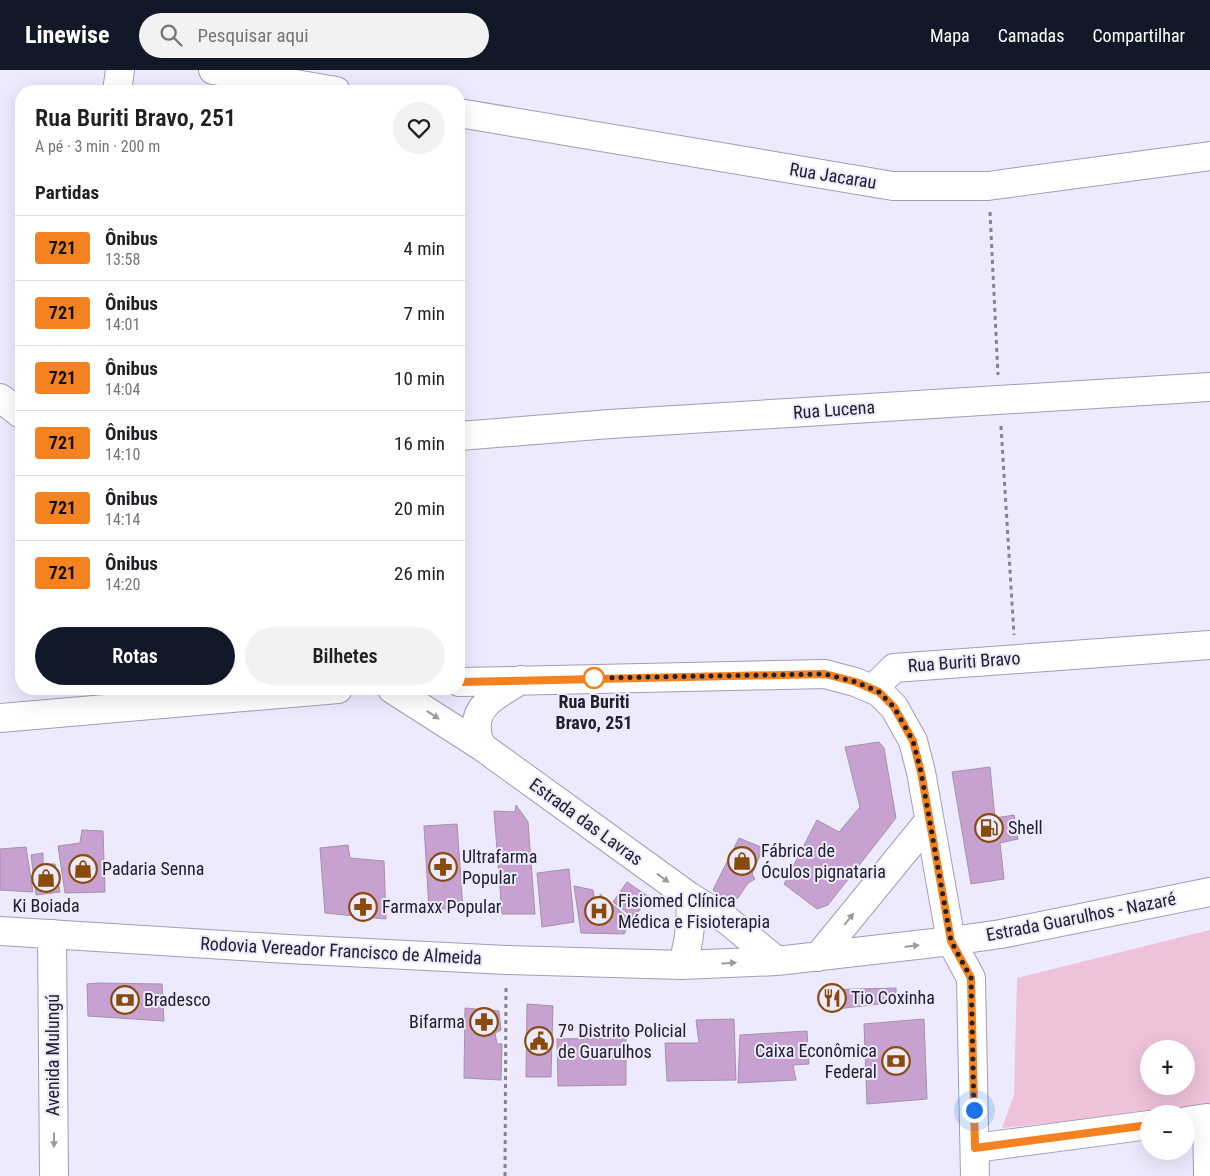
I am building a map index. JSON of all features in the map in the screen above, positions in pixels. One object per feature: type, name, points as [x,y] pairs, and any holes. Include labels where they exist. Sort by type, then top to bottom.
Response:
[{"type":"street","points":[[118,85],[120,70]]},
{"type":"street","points":[[213,70],[301,85]]},
{"type":"street","name":"Rua Jacarau","points":[[465,113],[893,186],[988,186],[1210,156]]},
{"type":"street","name":"Rua Lucena","points":[[465,436],[620,423],[1210,387]]},
{"type":"street","points":[[0,398],[15,409]]},
{"type":"street","name":"Rua Buriti Bravo","points":[[873,689],[894,668],[1210,645]]},
{"type":"street","points":[[465,682],[825,674],[856,682],[879,692],[894,707],[913,741],[921,772],[951,941],[971,978],[975,1176]]},
{"type":"street","points":[[481,746],[477,730],[477,718],[482,708],[492,698],[521,680]]},
{"type":"street","points":[[0,718],[268,695]]},
{"type":"street","name":"Estrada das Lavras","points":[[401,695],[481,746],[690,897],[727,920],[777,961]]},
{"type":"street","points":[[818,957],[929,821]]},
{"type":"street","name":"Estrada Guarulhos - Nazaré","points":[[951,941],[1001,934],[1210,892]]},
{"type":"street","points":[[682,966],[691,932],[690,897]]},
{"type":"street","name":"Rodovia Vereador Francisco de Almeida","points":[[0,931],[506,960],[682,966],[777,961]]},
{"type":"street","name":"Avenida Mulungú","points":[[52,934],[54,1176]]},
{"type":"street","points":[[777,961],[951,941]]},
{"type":"street","points":[[1197,1119],[1208,1176]]},
{"type":"street","points":[[975,1148],[1140,1126]]},
{"type":"path","points":[[505,1176],[506,960]]},
{"type":"shaded area","points":[[1210,930],[1210,1103],[1195,1106],[1140,1105],[1140,1114],[1002,1128],[1014,1095],[1017,978]]},
{"type":"building","points":[[879,742],[884,748],[896,818],[828,905],[817,909],[784,884],[817,820],[839,832],[860,807],[845,747]]},
{"type":"building","name":"Shell","points":[[990,767],[995,818],[1014,815],[1018,839],[1000,843],[1004,879],[971,884],[952,772]]},
{"type":"building","points":[[516,805],[528,822],[535,914],[502,914],[494,811],[515,812]]},
{"type":"building","name":"Ultrafarma Popular","points":[[457,824],[463,909],[429,909],[424,826]]},
{"type":"building","name":"Padaria Senna","points":[[82,830],[103,831],[105,892],[65,893],[58,846],[80,843]]},
{"type":"building","name":"Fábrica de Óculos pignataria","points":[[739,838],[763,848],[752,874],[755,879],[748,883],[738,898],[727,900],[713,890]]},
{"type":"building","points":[[348,845],[350,858],[384,861],[386,919],[325,913],[320,848]]},
{"type":"building","points":[[26,847],[33,892],[0,890],[0,849]]},
{"type":"building","name":"Ki Boiada","points":[[43,853],[43,864],[55,864],[60,892],[36,895],[31,855]]},
{"type":"building","points":[[569,869],[574,922],[542,927],[537,873]]},
{"type":"building","points":[[627,882],[649,897],[634,918],[613,902]]},
{"type":"building","name":"Fisiomed Clínica Médica e Fisioterapia","points":[[574,886],[593,890],[595,902],[600,903],[600,894],[631,920],[624,934],[581,933]]},
{"type":"building","name":"Bradesco","points":[[87,984],[162,984],[164,1021],[88,1016]]},
{"type":"building","points":[[896,988],[896,1002],[828,1010],[822,990]]},
{"type":"building","name":"7º Distrito Policial de Guarulhos","points":[[527,1004],[553,1006],[551,1077],[526,1077]]},
{"type":"building","points":[[465,1008],[499,1011],[501,1030],[495,1033],[497,1044],[502,1044],[501,1080],[464,1078]]},
{"type":"building","points":[[734,1019],[736,1080],[667,1081],[665,1043],[699,1043],[696,1020]]},
{"type":"building","name":"Caixa Econômica Federal","points":[[924,1019],[927,1099],[867,1104],[864,1024]]},
{"type":"building","points":[[807,1031],[809,1064],[793,1065],[796,1080],[738,1083],[740,1035]]},
{"type":"building","points":[[626,1038],[626,1085],[558,1086],[557,1039]]},
{"type":"bus line","name":"721","points":[[465,682],[825,674],[856,682],[879,692],[894,707],[913,741],[921,772],[951,941],[971,978],[975,1148],[1140,1126]]},
{"type":"place","name":"Rua Buriti Bravo, 251","points":[[594,678]]},
{"type":"place","name":"Shell","points":[[989,828]]},
{"type":"place","name":"Fábrica de Óculos pignataria","points":[[742,861]]},
{"type":"place","name":"Ultrafarma Popular","points":[[443,867]]},
{"type":"place","name":"Padaria Senna","points":[[83,869]]},
{"type":"place","name":"Ki Boiada","points":[[46,878]]},
{"type":"place","name":"Farmaxx Popular","points":[[363,907]]},
{"type":"place","name":"Fisiomed Clínica Médica e Fisioterapia","points":[[599,911]]},
{"type":"place","name":"Tio Coxinha","points":[[832,998]]},
{"type":"place","name":"Bradesco","points":[[125,1000]]},
{"type":"place","name":"Bifarma","points":[[484,1022]]},
{"type":"place","name":"7º Distrito Policial de Guarulhos","points":[[539,1041]]},
{"type":"place","name":"Caixa Econômica Federal","points":[[896,1061]]},
{"type":"route","points":[[594,678],[825,674],[856,682],[873,689],[879,692],[894,707],[913,741],[921,772],[951,941],[971,978],[974,1110]]}]
